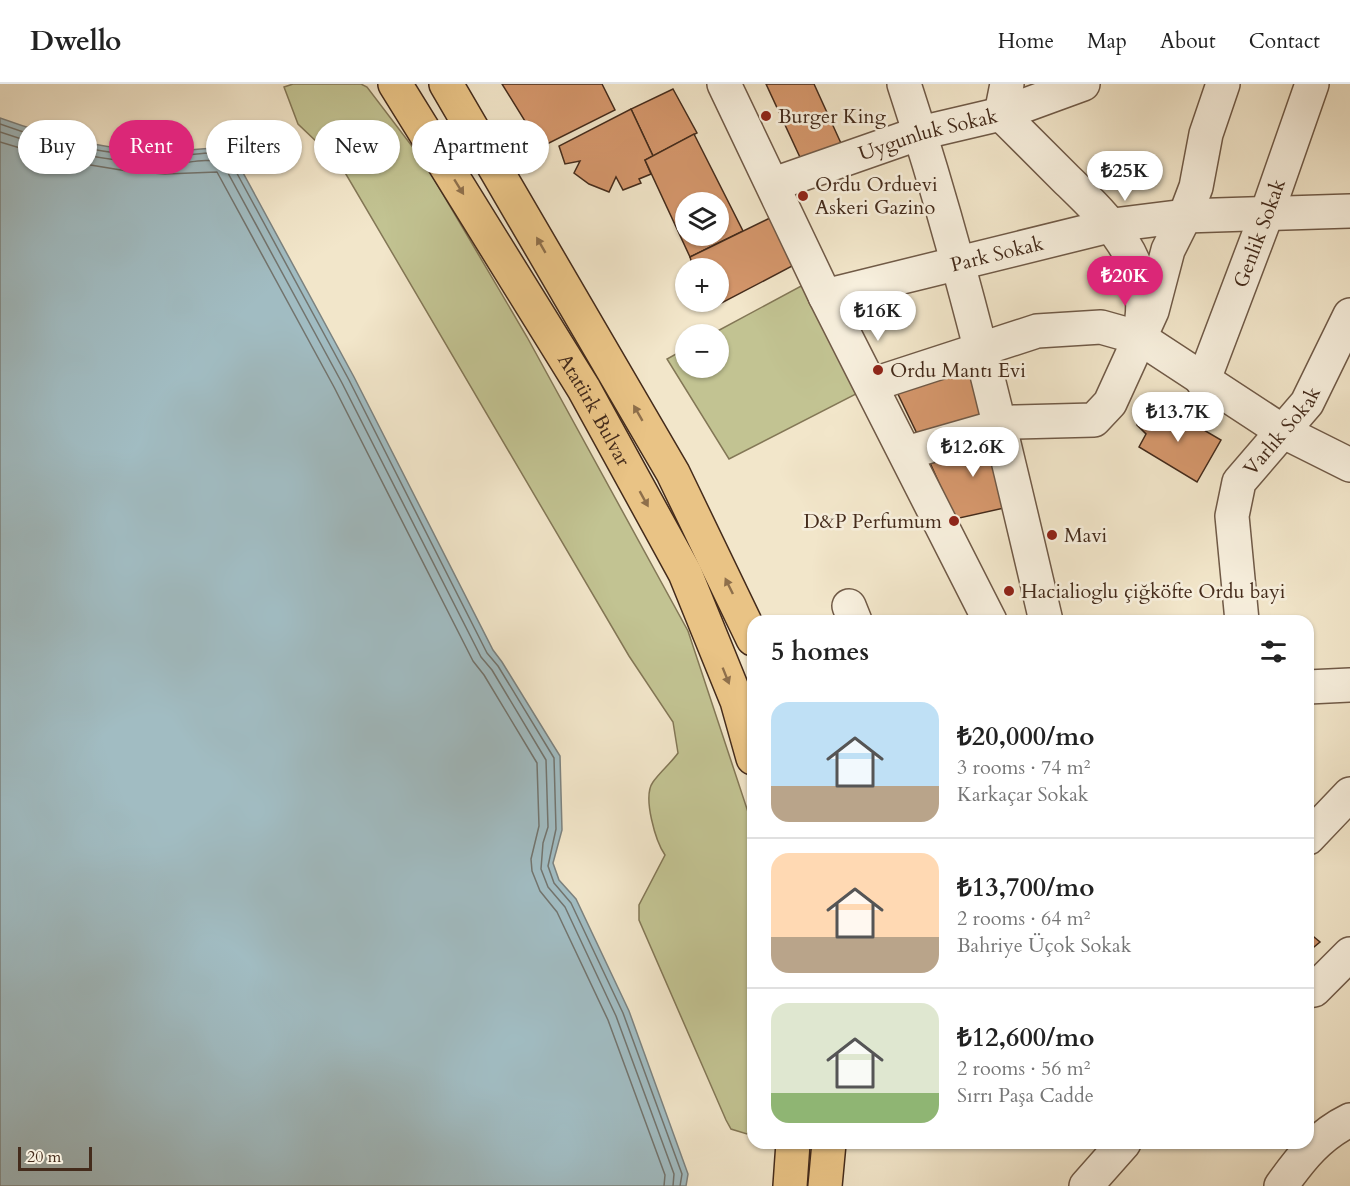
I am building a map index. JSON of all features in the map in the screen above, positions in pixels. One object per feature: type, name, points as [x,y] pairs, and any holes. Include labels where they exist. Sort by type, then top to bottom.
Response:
[{"type":"highway","name":"Atatürk Bulvar","points":[[394,84],[584,389],[684,573],[737,701],[747,737]]},
{"type":"highway","name":"Atatürk Bulvar","points":[[446,84],[673,473],[747,627]]},
{"type":"highway","points":[[790,1186],[793,1149]]},
{"type":"highway","points":[[825,1186],[828,1149]]},
{"type":"street","points":[[724,84],[774,184],[825,296],[987,615]]},
{"type":"street","points":[[904,84],[920,133],[1001,426],[1045,615]]},
{"type":"street","name":"Uygunluk Sokak","points":[[774,184],[920,133],[1004,99],[1083,84]]},
{"type":"street","points":[[906,453],[1014,422],[1094,420],[1110,403],[1152,311],[1168,250],[1197,186],[1206,134],[1222,84]]},
{"type":"street","name":"Genlik Sokak","points":[[1203,382],[1267,213],[1311,84]]},
{"type":"street","points":[[1004,99],[1113,225],[1136,266],[1143,307],[1140,338]]},
{"type":"street","name":"Park Sokak","points":[[825,296],[1113,225],[1185,216],[1350,211]]},
{"type":"street","name":"Varlık Sokak","points":[[1241,615],[1232,516],[1239,482],[1307,403],[1350,315]]},
{"type":"street","points":[[872,385],[1037,331],[1101,327],[1140,338],[1203,382],[1350,470]]},
{"type":"street","points":[[1314,687],[1350,685]]},
{"type":"street","points":[[1314,832],[1350,794]]},
{"type":"street","points":[[1314,990],[1350,954]]},
{"type":"street","points":[[1314,1144],[1350,1120]]},
{"type":"street","points":[[1086,1186],[1120,1149]]},
{"type":"street","points":[[1115,1186],[1124,1149]]},
{"type":"street","points":[[1281,1186],[1309,1149]]},
{"type":"green space","points":[[293,84],[361,84],[367,87],[392,120],[314,120],[314,139],[302,128],[302,120],[296,120],[284,87]]},
{"type":"green space","points":[[400,130],[412,146],[412,174],[431,174],[527,337],[688,631],[747,809],[747,1134],[731,1129],[726,1120],[639,920],[639,905],[665,855],[654,830],[649,798],[650,789],[653,782],[678,753],[673,722],[629,656],[346,174],[400,174]]},
{"type":"green space","points":[[803,285],[856,394],[729,459],[679,378],[729,378],[729,325]]},
{"type":"green space","points":[[675,355],[675,372],[667,359]]},
{"type":"water","points":[[0,118],[18,124],[18,174],[97,174],[97,145],[109,147],[109,174],[194,174],[194,150],[206,149],[206,174],[244,174],[354,377],[493,650],[560,756],[562,830],[553,863],[559,880],[576,899],[629,1011],[688,1174],[686,1186],[0,1186]]},
{"type":"building","points":[[502,84],[602,84],[615,110],[549,143],[549,120],[524,120]]},
{"type":"building","points":[[766,84],[814,84],[845,152],[805,168]]},
{"type":"building","points":[[673,89],[697,133],[653,156],[631,109]]},
{"type":"building","points":[[631,109],[653,156],[645,160],[651,174],[639,179],[641,183],[623,190],[616,177],[609,192],[589,184],[574,173],[580,161],[565,164],[559,146]]},
{"type":"building","points":[[694,134],[723,192],[675,192],[675,225],[645,160]]},
{"type":"building","points":[[729,203],[743,231],[729,238]]},
{"type":"building","points":[[774,216],[796,264],[729,299],[729,258],[690,257],[713,246],[729,246],[729,238]]},
{"type":"building","points":[[685,246],[712,246],[690,257]]},
{"type":"building","points":[[975,361],[994,423],[923,446],[895,388]]},
{"type":"building","points":[[1163,406],[1221,440],[1197,482],[1139,447],[1146,434],[1137,425],[1139,418],[1146,413],[1157,419]]},
{"type":"building","points":[[995,434],[1013,506],[955,519],[927,456]]},
{"type":"building","points":[[1314,937],[1320,942],[1314,947]]},
{"type":"place","name":"Burger King","points":[[766,116]]},
{"type":"place","name":"Ordu Orduevi Askeri Gazino","points":[[803,196]]},
{"type":"place","name":"Ordu Mantı Evi","points":[[878,370]]},
{"type":"place","name":"D&P Perfumum","points":[[954,521]]},
{"type":"place","name":"Mavi","points":[[1052,535]]},
{"type":"place","name":"Hacialioglu çiğköfte Ordu bayi","points":[[1009,591]]}]
